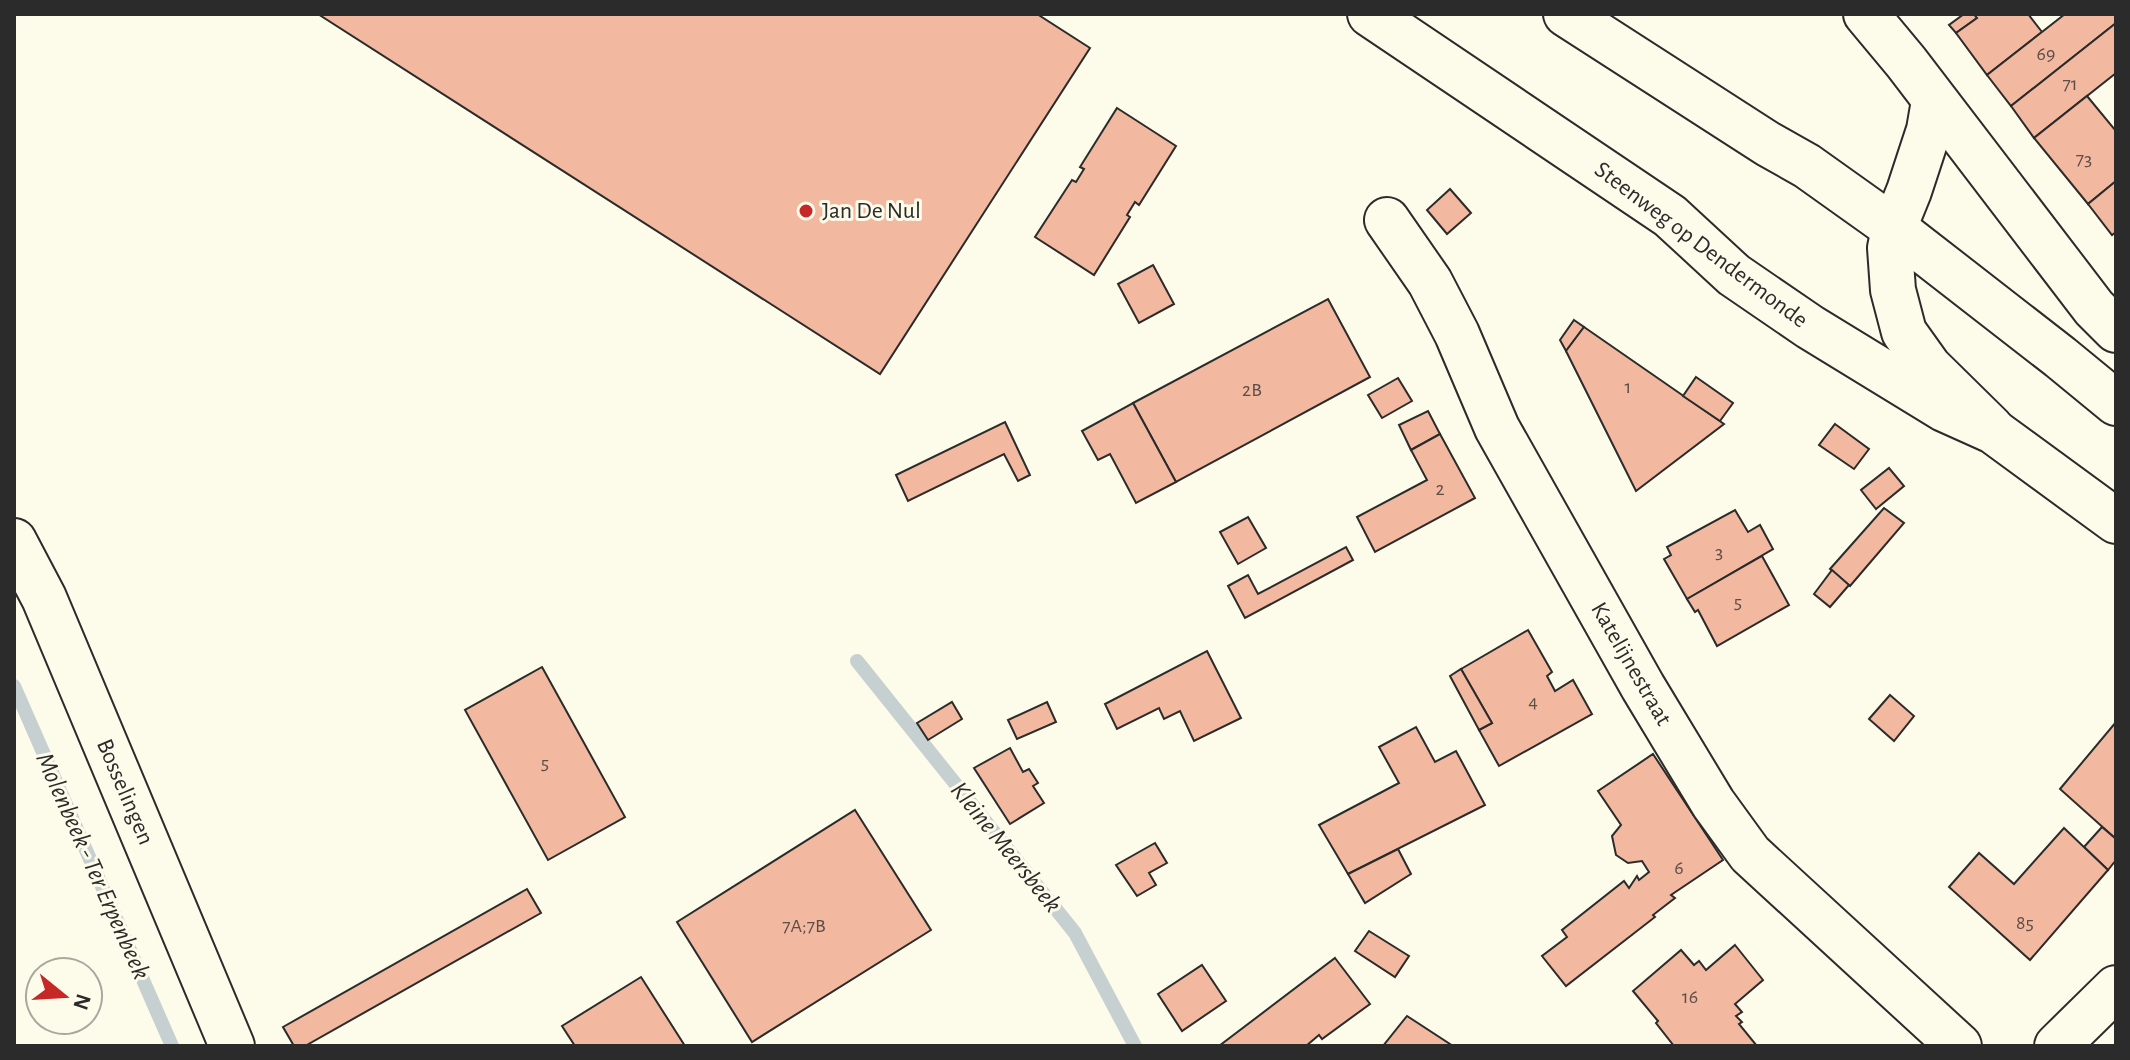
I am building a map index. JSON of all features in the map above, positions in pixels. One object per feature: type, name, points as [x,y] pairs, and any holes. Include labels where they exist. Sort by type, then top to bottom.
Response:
[{"type":"street","name":"Steenweg op Dendermonde","points":[[1370,14],[1670,216],[1734,275],[1810,327],[1944,409],[1993,431],[2116,521]]},
{"type":"street","points":[[1566,14],[1807,166],[1894,228],[2116,403]]},
{"type":"street","points":[[1866,14],[1934,101],[2109,310]]},
{"type":"street","points":[[1934,101],[1929,130],[1894,228],[1890,248],[1893,290],[1904,332],[1929,367],[1993,431]]},
{"type":"street","name":"Katelijnestraat","points":[[1387,220],[1430,282],[1457,334],[1497,428],[1643,687],[1713,803],[1750,854],[1959,1046]]},
{"type":"street","name":"Bosselingen","points":[[14,541],[44,598],[232,1046]]},
{"type":"street","points":[[2057,1046],[2116,988]]},
{"type":"building","name":"Jan De Nul","points":[[318,14],[1037,14],[1090,48],[880,374]]},
{"type":"building","points":[[1964,14],[1974,14],[1977,18],[1956,33],[1949,25]]},
{"type":"building","points":[[1974,14],[2028,14],[2042,32],[1987,75],[1956,33],[1977,18]]},
{"type":"building","points":[[2065,14],[2116,14],[2116,23],[2011,106],[1987,75]]},
{"type":"building","points":[[2116,23],[2116,73],[2034,138],[2011,106]]},
{"type":"building","points":[[2087,96],[2116,131],[2116,181],[2088,204],[2034,138]]},
{"type":"building","points":[[1117,108],[1176,146],[1139,205],[1135,202],[1127,215],[1130,217],[1094,275],[1035,237],[1072,180],[1076,182],[1084,169],[1080,167]]},
{"type":"building","points":[[2116,181],[2116,232],[2112,235],[2088,204]]},
{"type":"building","points":[[1450,189],[1471,213],[1447,234],[1427,210]]},
{"type":"building","points":[[1153,265],[1174,304],[1139,323],[1118,284]]},
{"type":"building","points":[[1328,299],[1370,377],[1176,482],[1133,403]]},
{"type":"building","points":[[1574,320],[1584,327],[1566,351],[1560,340]]},
{"type":"building","points":[[1584,327],[1724,424],[1636,491],[1566,351]]},
{"type":"building","points":[[1696,377],[1733,403],[1720,421],[1683,396]]},
{"type":"building","points":[[1398,378],[1412,401],[1382,418],[1368,395]]},
{"type":"building","points":[[1133,403],[1176,482],[1136,503],[1110,454],[1098,460],[1082,431]]},
{"type":"building","points":[[1428,411],[1440,434],[1411,450],[1399,425]]},
{"type":"building","points":[[1005,422],[1030,475],[1018,481],[1004,454],[908,501],[896,475]]},
{"type":"building","points":[[1835,424],[1869,449],[1854,469],[1819,445]]},
{"type":"building","points":[[1440,434],[1475,498],[1375,552],[1357,517],[1427,480],[1411,450]]},
{"type":"building","points":[[1889,468],[1904,486],[1876,509],[1861,490]]},
{"type":"building","points":[[1884,508],[1904,523],[1850,586],[1830,569]]},
{"type":"building","points":[[1735,510],[1748,532],[1760,525],[1773,549],[1687,599],[1664,559],[1671,555],[1667,547]]},
{"type":"building","points":[[1248,517],[1266,548],[1238,564],[1220,532]]},
{"type":"building","points":[[1346,547],[1353,560],[1245,618],[1228,586],[1248,575],[1258,594]]},
{"type":"building","points":[[1762,556],[1789,605],[1717,646],[1698,610],[1695,612],[1687,599]]},
{"type":"building","points":[[1832,570],[1849,585],[1830,607],[1814,594]]},
{"type":"building","points":[[1528,630],[1552,672],[1547,676],[1555,691],[1573,680],[1592,714],[1499,766],[1479,730],[1492,723],[1461,669]]},
{"type":"building","points":[[1207,651],[1241,718],[1194,741],[1180,711],[1164,719],[1159,708],[1117,729],[1105,704]]},
{"type":"building","points":[[542,667],[625,817],[548,860],[465,710]]},
{"type":"building","points":[[1461,669],[1492,723],[1479,730],[1450,676]]},
{"type":"building","points":[[1890,695],[1914,716],[1894,741],[1869,719]]},
{"type":"building","points":[[952,702],[962,719],[928,740],[917,723]]},
{"type":"building","points":[[1047,702],[1056,722],[1017,739],[1008,720]]},
{"type":"building","points":[[2116,722],[2116,839],[2060,789]]},
{"type":"building","points":[[1416,727],[1435,762],[1456,751],[1485,805],[1348,874],[1319,825],[1399,783],[1379,747]]},
{"type":"building","points":[[1010,748],[1023,772],[1029,769],[1038,783],[1033,786],[1044,803],[1010,824],[974,768]]},
{"type":"building","points":[[1653,754],[1723,860],[1671,895],[1675,898],[1653,915],[1655,917],[1566,986],[1542,956],[1567,937],[1562,930],[1624,881],[1629,888],[1637,876],[1639,880],[1649,872],[1642,861],[1628,863],[1616,855],[1612,836],[1621,825],[1598,791]]},
{"type":"building","points":[[855,810],[931,930],[752,1042],[677,922]]},
{"type":"building","points":[[2102,827],[2116,839],[2116,860],[2108,870],[2084,847]]},
{"type":"building","points":[[2064,828],[2108,870],[2030,960],[1949,887],[1979,853],[2014,884]]},
{"type":"building","points":[[1155,843],[1167,863],[1149,873],[1156,885],[1137,896],[1116,865]]},
{"type":"building","points":[[1398,849],[1411,874],[1365,903],[1348,874]]},
{"type":"building","points":[[527,889],[541,913],[305,1046],[294,1046],[283,1027]]},
{"type":"building","points":[[1369,931],[1409,956],[1395,977],[1355,951]]},
{"type":"building","points":[[1735,945],[1763,980],[1735,1004],[1742,1012],[1736,1016],[1742,1022],[1739,1024],[1757,1046],[1674,1046],[1633,991],[1681,950],[1694,965],[1699,961],[1706,970]]},
{"type":"building","points":[[1335,958],[1370,1004],[1322,1039],[1319,1035],[1306,1046],[1219,1046]]},
{"type":"building","points":[[1202,965],[1226,1001],[1182,1031],[1158,994]]},
{"type":"building","points":[[641,977],[685,1046],[575,1046],[562,1026]]},
{"type":"building","points":[[1407,1016],[1453,1046],[1383,1046]]},
{"type":"waterway","name":"Kleine Meersbeek","points":[[857,661],[1075,933],[1135,1046]]},
{"type":"waterway","name":"Molenbeek - Ter Erpenbeek","points":[[14,686],[172,1046]]},
{"type":"place","name":"Jan De Nul","points":[[806,211]]}]
